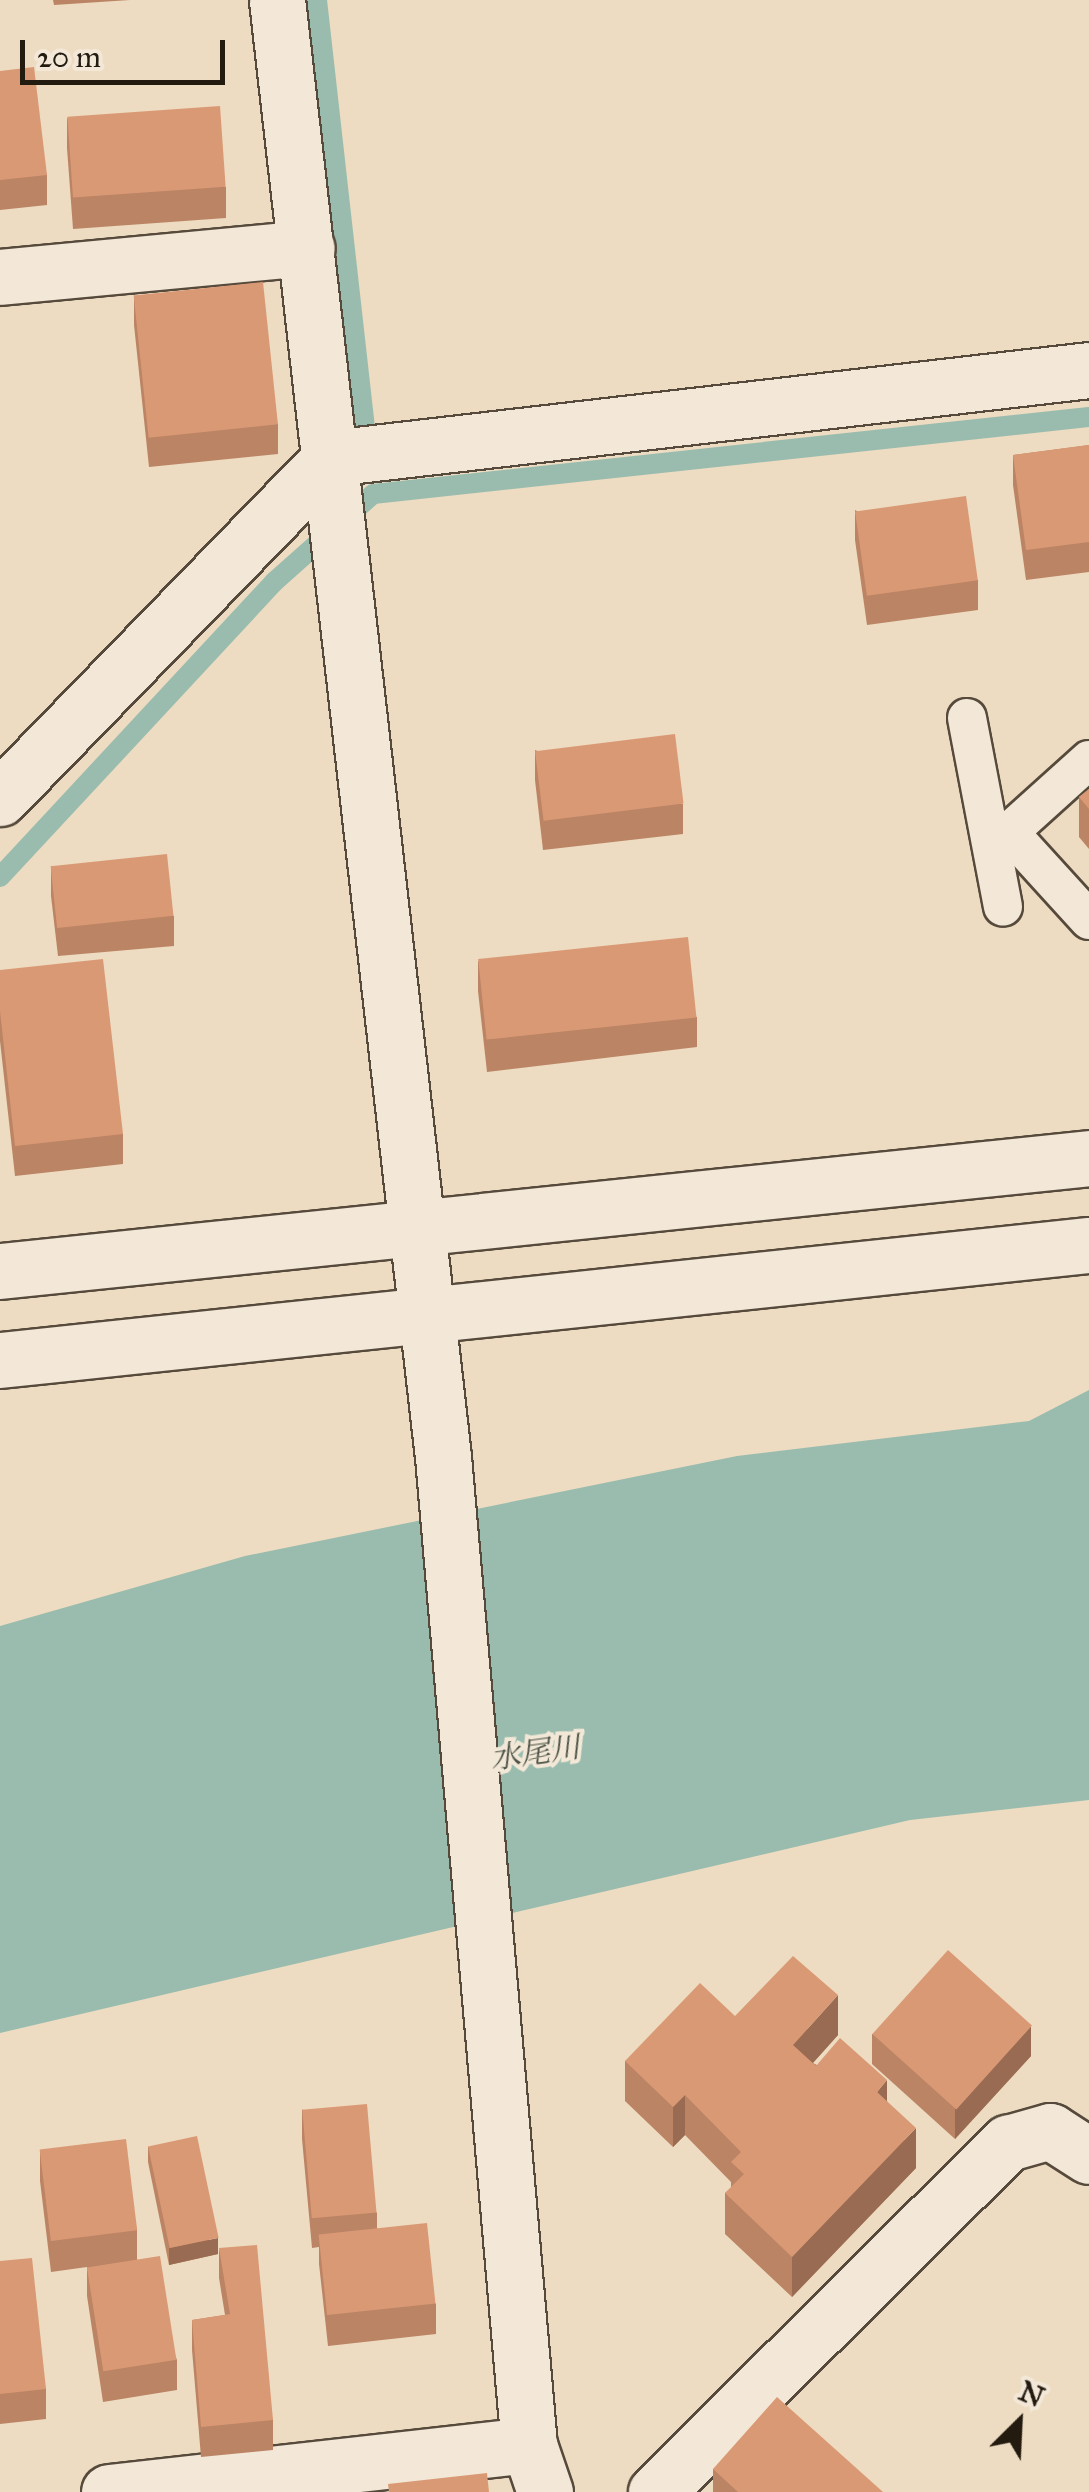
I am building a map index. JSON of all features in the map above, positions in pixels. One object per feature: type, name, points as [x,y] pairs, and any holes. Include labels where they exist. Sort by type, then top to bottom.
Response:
[{"type":"street","points":[[109,2492],[537,2468],[494,1964],[443,1457],[278,0]]},
{"type":"street","points":[[0,278],[307,248]]},
{"type":"street","points":[[0,798],[331,458],[1089,370]]},
{"type":"street","points":[[0,734],[66,726]]},
{"type":"street","points":[[0,1271],[415,1222],[1089,1158]]},
{"type":"street","points":[[0,1360],[1089,1246]]},
{"type":"street","points":[[656,2492],[1008,2143],[1050,2131],[1089,2156]]},
{"type":"lane","points":[[967,718],[999,834],[1003,907]]},
{"type":"lane","points":[[999,834],[1089,760]]},
{"type":"lane","points":[[999,834],[1089,920]]},
{"type":"water","name":"水尾川","points":[[1089,1390],[1089,1800],[910,1820],[0,2033],[0,1626],[245,1556],[737,1456],[1029,1421]]},
{"type":"building","points":[[34,67],[47,175],[0,180],[0,71]]},
{"type":"building","points":[[220,106],[226,187],[73,197],[67,117]]},
{"type":"building","points":[[263,282],[278,424],[149,438],[134,296]]},
{"type":"building","points":[[1089,445],[1089,542],[1026,550],[1013,455]]},
{"type":"building","points":[[966,496],[978,580],[867,596],[855,512]]},
{"type":"building","points":[[675,734],[684,803],[544,821],[535,751]]},
{"type":"building","points":[[1089,789],[1089,809],[1079,797]]},
{"type":"building","points":[[167,854],[173,916],[57,928],[51,866]]},
{"type":"building","points":[[688,937],[696,1018],[487,1040],[478,959]]},
{"type":"building","points":[[103,959],[123,1134],[15,1146],[0,1011],[0,970]]},
{"type":"building","points":[[948,1950],[1032,2026],[956,2110],[872,2034]]},
{"type":"building","points":[[793,1956],[838,1995],[793,2045],[816,2066],[840,2038],[887,2080],[877,2092],[916,2128],[792,2257],[725,2193],[744,2174],[731,2162],[741,2152],[685,2095],[673,2107],[625,2061],[700,1983],[735,2016]]},
{"type":"building","points":[[367,2104],[376,2213],[312,2218],[302,2110]]},
{"type":"building","points":[[197,2136],[219,2238],[170,2248],[148,2146]]},
{"type":"building","points":[[126,2139],[137,2230],[51,2241],[40,2150]]},
{"type":"building","points":[[427,2223],[435,2304],[327,2315],[319,2234]]},
{"type":"building","points":[[257,2245],[273,2420],[201,2427],[192,2320],[230,2314],[219,2248]]},
{"type":"building","points":[[160,2256],[176,2360],[103,2371],[87,2268]]},
{"type":"building","points":[[32,2258],[46,2389],[0,2394],[0,2261]]},
{"type":"building","points":[[777,2397],[883,2492],[738,2492],[713,2469]]},
{"type":"building","points":[[487,2473],[489,2492],[389,2492],[388,2484]]},
{"type":"waterway","points":[[317,0],[368,453]]},
{"type":"waterway","points":[[0,877],[274,582],[373,494],[1089,417]]}]
